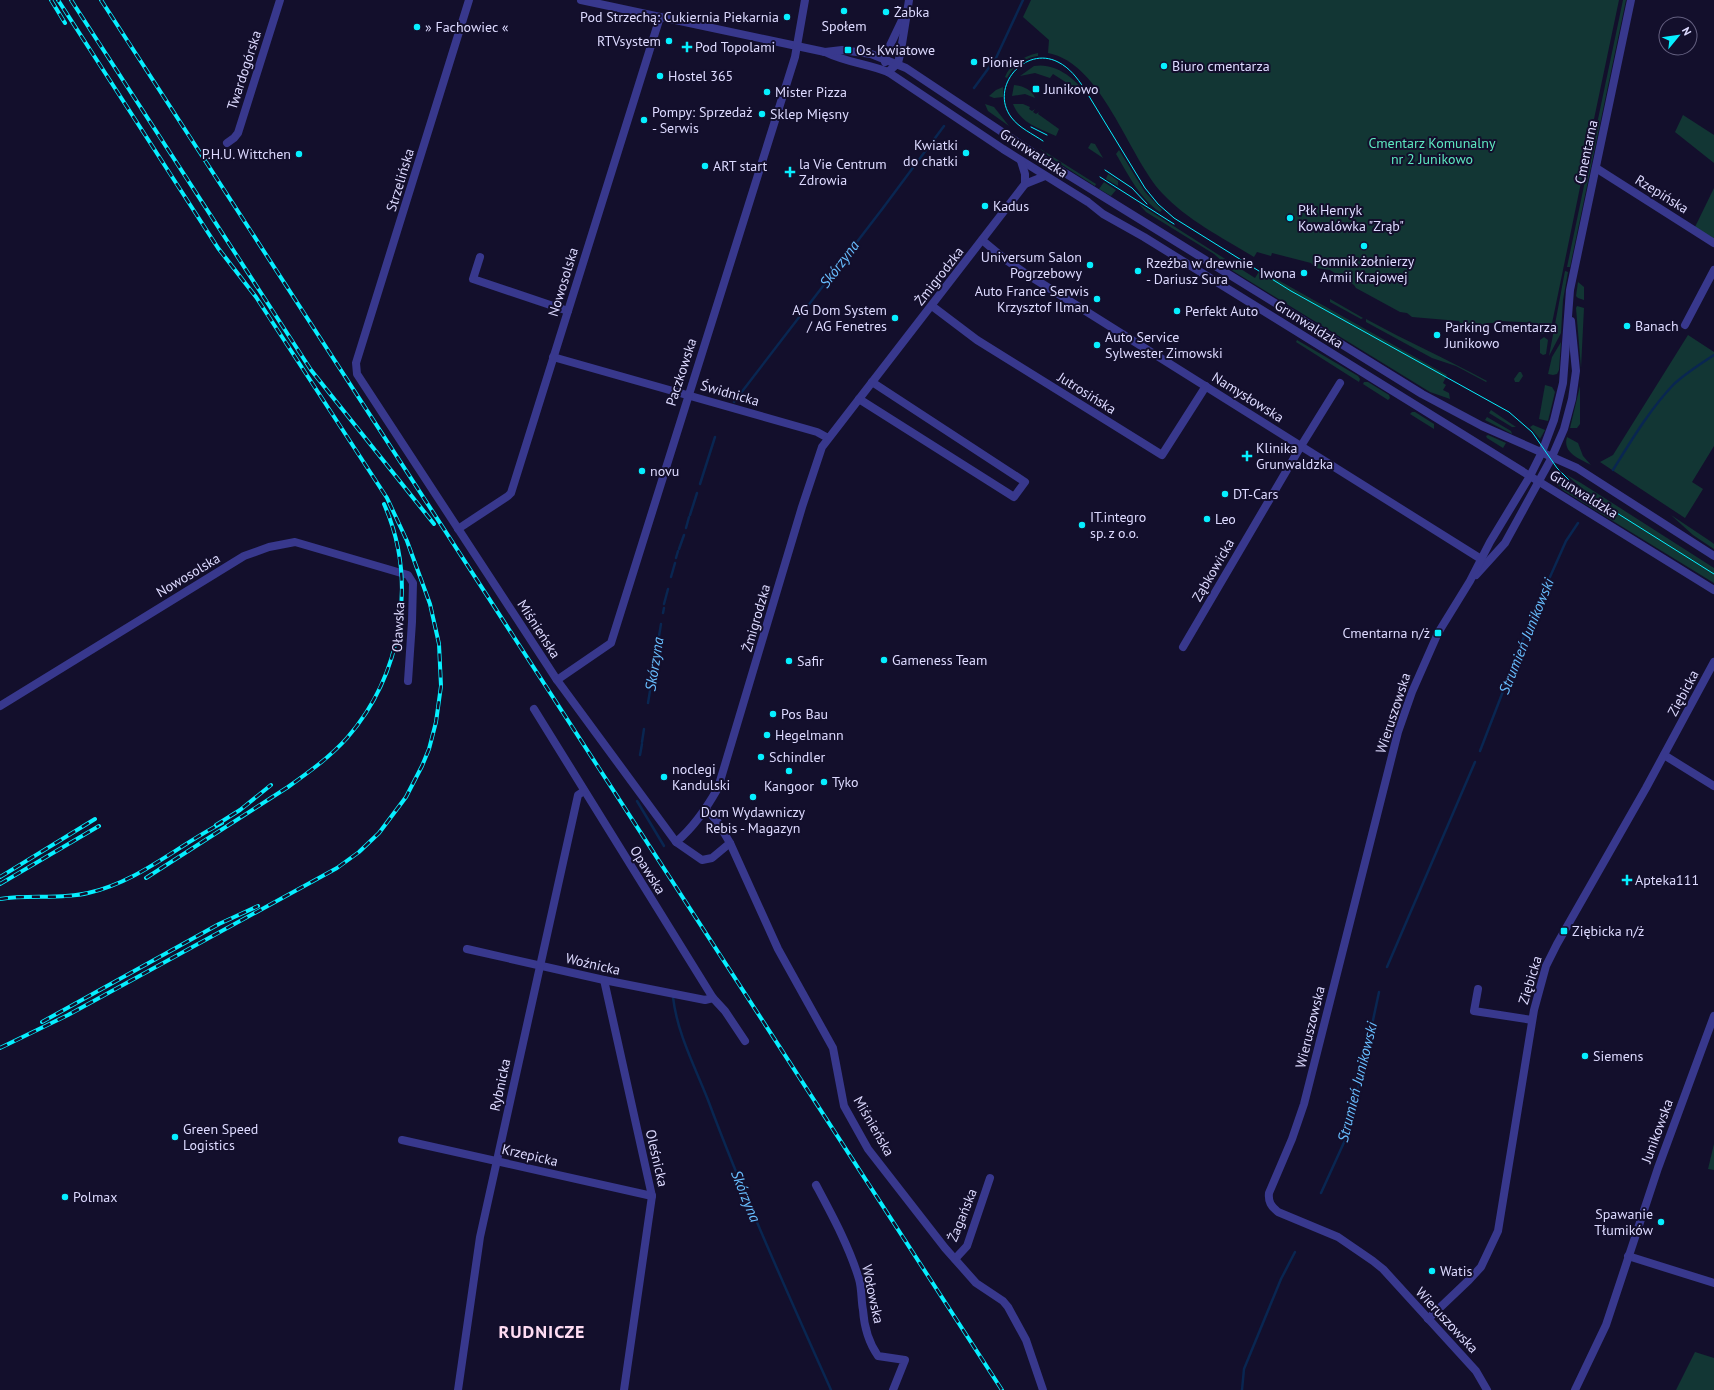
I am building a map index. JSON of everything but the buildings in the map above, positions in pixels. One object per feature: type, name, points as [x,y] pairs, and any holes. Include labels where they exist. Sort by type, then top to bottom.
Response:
[{"type":"street","name":"Twardogórska","points":[[227,144],[238,133],[280,0]]},
{"type":"street","name":"Strzelińska","points":[[355,368],[470,0]]},
{"type":"street","name":"Grunwaldzka","points":[[581,0],[797,47],[825,52],[842,50],[871,54],[898,63],[1044,160],[1422,394],[1482,426],[1553,456],[1600,482],[1714,556]]},
{"type":"street","name":"Paczkowska","points":[[557,680],[610,643],[797,47],[805,0]]},
{"type":"street","name":"Cmentarna","points":[[1542,452],[1554,420],[1563,383],[1570,290],[1631,0]]},
{"type":"street","points":[[908,4],[898,63],[888,72],[884,58],[908,4]]},
{"type":"street","name":"Nowosolska","points":[[458,529],[508,496],[510,493],[660,17]]},
{"type":"street","name":"Grunwaldzka","points":[[825,52],[840,60],[868,65],[888,72],[1021,161],[1088,202],[1103,214],[1144,237],[1714,590]]},
{"type":"street","points":[[1021,161],[1025,174],[1025,184],[1046,176]]},
{"type":"street","name":"Rzepińska","points":[[1596,168],[1714,243]]},
{"type":"street","name":"Żmigrodzka","points":[[676,842],[687,833],[706,809],[718,788],[802,506],[822,447],[1025,184]]},
{"type":"street","name":"Namysłowska","points":[[982,240],[1006,260],[1025,273],[1481,559]]},
{"type":"street","points":[[480,257],[473,279],[568,310]]},
{"type":"street","points":[[1685,325],[1714,270]]},
{"type":"street","name":"Jutrosińska","points":[[932,306],[977,340],[1162,455],[1206,386]]},
{"type":"street","name":"Cmentarna","points":[[1540,482],[1553,456],[1568,415],[1575,385],[1575,345],[1569,310]]},
{"type":"street","name":"Świdnicka","points":[[553,357],[817,432],[828,438]]},
{"type":"street","name":"Miśnieńska","points":[[355,368],[357,374],[557,680],[676,842],[702,860],[712,858],[730,844]]},
{"type":"street","points":[[859,399],[1014,497],[1025,482],[872,382]]},
{"type":"street","name":"Ząbkowicka","points":[[1183,647],[1301,446],[1340,383]]},
{"type":"street","name":"Wieruszowska","points":[[1487,1390],[1476,1371],[1383,1269],[1338,1237],[1278,1212],[1272,1207],[1268,1200],[1269,1193],[1292,1139],[1304,1104],[1402,721],[1417,679],[1435,640],[1530,476],[1542,452]]},
{"type":"street","name":"Wieruszowska","points":[[1470,581],[1505,543],[1540,482]]},
{"type":"street","name":"Nowosolska","points":[[0,706],[244,556],[269,547],[294,542],[408,575]]},
{"type":"street","name":"Oławska","points":[[408,575],[413,583],[408,681]]},
{"type":"street","name":"Ziębicka","points":[[1428,1319],[1481,1267],[1498,1231],[1532,1020],[1544,974],[1557,944],[1664,755],[1714,662]]},
{"type":"street","name":"Opawska","points":[[534,710],[713,998],[725,1011],[745,1041]]},
{"type":"street","points":[[1664,755],[1714,786]]},
{"type":"street","name":"Rybnicka","points":[[458,1390],[480,1237],[578,796],[584,791]]},
{"type":"street","name":"Miśnieńska","points":[[706,809],[717,821],[730,844],[778,949],[833,1048],[844,1106],[868,1149],[945,1248],[976,1284],[1003,1301],[1012,1313],[1026,1340],[1043,1390]]},
{"type":"street","name":"Woźnicka","points":[[467,949],[540,964],[604,980],[705,1000],[713,998]]},
{"type":"street","name":"Oleśnicka","points":[[604,980],[652,1196],[624,1390]]},
{"type":"street","points":[[1478,989],[1474,1011],[1532,1020]]},
{"type":"street","name":"Junikowska","points":[[1575,1390],[1606,1325],[1658,1168],[1714,1016]]},
{"type":"street","name":"Krzepicka","points":[[402,1140],[652,1196]]},
{"type":"street","name":"Żagańska","points":[[955,1259],[966,1246],[990,1178]]},
{"type":"street","name":"Wołowska","points":[[816,1185],[830,1210],[851,1258],[859,1281],[863,1312],[872,1346],[878,1356],[905,1360],[893,1390]]},
{"type":"street","points":[[1628,1256],[1714,1283]]},
{"type":"green space","name":"Cmentarz Komunalny nr 2 Junikowo","points":[[1031,0],[1619,0],[1594,119],[1592,119],[1589,133],[1591,134],[1550,333],[1540,334],[1538,331],[1538,323],[1500,321],[1500,323],[1487,323],[1485,332],[1483,333],[1478,330],[1479,327],[1475,325],[1473,328],[1460,323],[1459,321],[1412,317],[1407,313],[1400,312],[1356,288],[1354,285],[1330,270],[1316,268],[1311,263],[1272,253],[1271,256],[1257,252],[1254,257],[1206,228],[1183,212],[1162,193],[1137,157],[1099,92],[1084,74],[1067,60],[1048,53],[1049,40],[1023,17]]},
{"type":"green space","points":[[1623,0],[1626,0],[1570,267],[1567,267]]},
{"type":"green space","points":[[1038,53],[1038,56],[1024,60],[1013,69],[1007,78],[1005,77],[1010,68],[1018,61]]},
{"type":"green space","points":[[1042,65],[1057,69],[1070,77],[1086,95],[1053,74],[1050,78],[1035,73],[1020,76],[1034,66]]},
{"type":"green space","points":[[1014,85],[1029,90],[1035,98],[1025,94],[1012,96]]},
{"type":"green space","points":[[1003,87],[1003,97],[994,98],[989,96],[996,90]]},
{"type":"green space","points":[[985,104],[994,107],[1009,126],[988,111]]},
{"type":"green space","points":[[1013,104],[1023,104],[1030,107],[1029,109],[1032,111],[1035,109],[1033,112],[1036,114],[1039,112],[1038,114],[1059,129],[1056,136],[1037,128],[1026,121],[1016,111]]},
{"type":"green space","points":[[1683,115],[1714,135],[1714,163],[1675,132]]},
{"type":"green space","points":[[1091,143],[1095,144],[1103,158],[1088,148]]},
{"type":"green space","points":[[1039,148],[1096,184],[1095,186],[1051,158]]},
{"type":"green space","points":[[1119,150],[1145,192],[1162,210],[1160,212],[1146,200],[1135,186],[1116,154]]},
{"type":"green space","points":[[1108,174],[1118,181],[1118,186],[1106,179]]},
{"type":"green space","points":[[1104,182],[1116,190],[1111,196],[1099,189]]},
{"type":"green space","points":[[1714,188],[1714,239],[1695,227]]},
{"type":"green space","points":[[1139,204],[1255,278],[1260,270],[1447,375],[1443,383],[1446,385],[1443,390],[1449,393],[1450,399],[1430,392],[1233,271],[1214,254],[1146,212]]},
{"type":"green space","points":[[1565,271],[1568,272],[1563,300],[1561,333],[1549,356]]},
{"type":"green space","points":[[1578,282],[1584,287],[1584,300],[1576,296]]},
{"type":"green space","points":[[1330,299],[1363,318],[1361,319],[1330,302]]},
{"type":"green space","points":[[1577,306],[1584,308],[1581,368],[1576,308]]},
{"type":"green space","points":[[1366,319],[1487,381],[1486,382],[1456,366],[1432,358],[1366,322]]},
{"type":"green space","points":[[1688,335],[1714,352],[1714,446],[1692,482],[1703,489],[1685,518],[1600,462],[1613,455]]},
{"type":"green space","points":[[1544,337],[1548,340],[1546,354],[1543,355],[1540,353],[1540,340]]},
{"type":"green space","points":[[1297,340],[1358,376],[1360,379],[1359,382],[1296,342]]},
{"type":"green space","points":[[1561,342],[1559,370],[1557,374],[1548,374],[1552,357]]},
{"type":"green space","points":[[1519,372],[1521,372],[1523,376],[1519,382],[1515,382],[1514,379]]},
{"type":"green space","points":[[1364,382],[1368,382],[1389,395],[1390,398],[1388,400],[1363,384]]},
{"type":"green space","points":[[1545,385],[1552,387],[1555,392],[1548,421],[1539,419]]},
{"type":"green space","points":[[1580,386],[1580,424],[1577,428],[1570,428]]},
{"type":"green space","points":[[1491,410],[1516,427],[1512,427],[1489,413]]},
{"type":"green space","points":[[1415,412],[1434,424],[1434,429],[1410,414]]},
{"type":"green space","points":[[1487,417],[1511,431],[1512,434],[1485,420]]},
{"type":"green space","points":[[1533,425],[1545,430],[1540,439],[1530,427]]},
{"type":"green space","points":[[1488,435],[1506,443],[1503,448],[1487,438],[1486,436]]},
{"type":"green space","points":[[1567,437],[1578,443],[1583,456],[1591,465],[1577,458],[1569,451],[1566,443]]},
{"type":"green space","points":[[1565,474],[1714,568],[1714,583],[1564,491],[1557,484],[1556,478],[1576,497],[1588,505],[1594,498]]},
{"type":"green space","points":[[1671,515],[1714,544],[1714,549],[1693,535]]},
{"type":"green space","points":[[1714,1144],[1714,1170],[1708,1169]]},
{"type":"green space","points":[[1695,1352],[1714,1358],[1714,1390],[1676,1390]]},
{"type":"waterway","name":"Skórzyna","points":[[974,88],[996,58],[1023,0]]},
{"type":"waterway","name":"Skórzyna","points":[[734,402],[944,126]]},
{"type":"waterway","name":"Strumień Junikowski","points":[[1613,470],[1641,426],[1665,394],[1683,376],[1714,355]]},
{"type":"waterway","name":"Skórzyna","points":[[700,484],[715,437]]},
{"type":"waterway","name":"Skórzyna","points":[[690,515],[697,493]]},
{"type":"waterway","name":"Skórzyna","points":[[686,528],[689,517]]},
{"type":"waterway","name":"Strumień Junikowski","points":[[1480,751],[1529,624],[1566,541],[1578,523]]},
{"type":"waterway","name":"Skórzyna","points":[[679,549],[684,535]]},
{"type":"waterway","name":"Skórzyna","points":[[676,558],[678,551]]},
{"type":"waterway","name":"Skórzyna","points":[[671,577],[675,563]]},
{"type":"waterway","name":"Skórzyna","points":[[664,604],[668,589]]},
{"type":"waterway","name":"Skórzyna","points":[[663,613],[664,608]]},
{"type":"waterway","name":"Skórzyna","points":[[648,703],[661,624]]},
{"type":"waterway","name":"Skórzyna","points":[[642,742],[644,729]]},
{"type":"waterway","name":"Skórzyna","points":[[640,755],[642,744]]},
{"type":"waterway","name":"Strumień Junikowski","points":[[1387,967],[1475,762]]},
{"type":"waterway","name":"Skórzyna","points":[[637,801],[664,846]]},
{"type":"waterway","name":"Strumień Junikowski","points":[[1321,1193],[1346,1138],[1379,992]]},
{"type":"waterway","name":"Skórzyna","points":[[673,997],[682,1037],[737,1174],[767,1246],[831,1390]]},
{"type":"waterway","name":"Strumień Junikowski","points":[[1242,1390],[1244,1369],[1281,1279],[1295,1252]]},
{"type":"tram line","points":[[1043,141],[1022,128],[1014,121],[1005,105],[1004,93],[1014,72],[1023,64],[1034,59],[1046,58],[1062,64],[1076,77],[1145,188],[1158,204],[1174,218],[1291,291],[1509,412],[1532,432],[1557,468],[1577,488],[1714,574]]},
{"type":"tram line","points":[[1031,127],[1047,135]]},
{"type":"tram line","points":[[1105,170],[1132,188],[1147,204]]},
{"type":"tram line","points":[[1100,177],[1174,224]]},
{"type":"railway","points":[[51,0],[65,23]]},
{"type":"railway","points":[[0,1048],[68,1015],[337,868],[359,852],[379,833],[406,797],[422,766],[429,749],[436,722],[441,686],[439,644],[430,604],[407,541],[387,498],[256,297],[218,248],[58,0]]},
{"type":"railway","points":[[71,0],[311,370],[434,524]]},
{"type":"railway","points":[[101,0],[1002,1390]]},
{"type":"railway","points":[[146,878],[288,787],[311,770],[347,738],[366,713],[381,686],[392,657],[399,626],[402,595],[400,564],[394,534],[384,504]]},
{"type":"railway","points":[[216,825],[240,810],[271,785]]},
{"type":"railway","points":[[0,877],[95,819]]},
{"type":"railway","points":[[0,899],[77,895],[106,888],[141,872],[222,823]]},
{"type":"railway","points":[[0,884],[99,826]]},
{"type":"railway","points":[[42,1022],[219,924],[258,906]]},
{"type":"place","name":"Społem","points":[[844,11]]},
{"type":"place","name":"Żabka","points":[[886,12]]},
{"type":"place","name":"Pod Strzechą: Cukiernia Piekarnia","points":[[787,17]]},
{"type":"place","name":"» Fachowiec «","points":[[417,27]]},
{"type":"place","name":"RTVsystem","points":[[669,41]]},
{"type":"place","name":"Pod Topolami","points":[[687,47]]},
{"type":"place","name":"Os. Kwiatowe","points":[[848,50]]},
{"type":"place","name":"Pionier","points":[[974,62]]},
{"type":"place","name":"Biuro cmentarza","points":[[1164,66]]},
{"type":"place","name":"Hostel 365","points":[[660,76]]},
{"type":"place","name":"Junikowo","points":[[1036,89]]},
{"type":"place","name":"Mister Pizza","points":[[767,92]]},
{"type":"place","name":"Sklep Mięsny","points":[[762,114]]},
{"type":"place","name":"Pompy: Sprzedaż - Serwis","points":[[644,120]]},
{"type":"place","name":"Kwiatki do chatki","points":[[966,153]]},
{"type":"place","name":"P.H.U. Wittchen","points":[[299,154]]},
{"type":"place","name":"ART start","points":[[705,166]]},
{"type":"place","name":"la Vie Centrum Zdrowia","points":[[790,172]]},
{"type":"place","name":"Kadus","points":[[985,206]]},
{"type":"place","name":"Płk Henryk Kowalówka \"Zrąb\"","points":[[1290,218]]},
{"type":"place","name":"Pomnik żołnierzy Armii Krajowej","points":[[1364,246]]},
{"type":"place","name":"Universum Salon Pogrzebowy","points":[[1090,265]]},
{"type":"place","name":"Rzeźba w drewnie - Dariusz Sura","points":[[1138,271]]},
{"type":"place","name":"Iwona","points":[[1304,273]]},
{"type":"place","name":"Auto France Serwis Krzysztof Ilman","points":[[1097,299]]},
{"type":"place","name":"Perfekt Auto","points":[[1177,311]]},
{"type":"place","name":"AG Dom System / AG Fenetres","points":[[895,318]]},
{"type":"place","name":"Banach","points":[[1627,326]]},
{"type":"place","name":"Parking Cmentarza Junikowo","points":[[1437,335]]},
{"type":"place","name":"Auto Service Sylwester Zimowski","points":[[1097,345]]},
{"type":"place","name":"Klinika Grunwaldzka","points":[[1247,456]]},
{"type":"place","name":"novu","points":[[642,471]]},
{"type":"place","name":"DT-Cars","points":[[1225,494]]},
{"type":"place","name":"Leo","points":[[1207,519]]},
{"type":"place","name":"IT.integro sp. z o.o.","points":[[1082,525]]},
{"type":"place","name":"Cmentarna n/ż","points":[[1438,633]]},
{"type":"place","name":"Gameness Team","points":[[884,660]]},
{"type":"place","name":"Safir","points":[[789,661]]},
{"type":"place","name":"Pos Bau","points":[[773,714]]},
{"type":"place","name":"Hegelmann","points":[[767,735]]},
{"type":"place","name":"Schindler","points":[[761,757]]},
{"type":"place","name":"Kangoor","points":[[789,771]]},
{"type":"place","name":"noclegi Kandulski","points":[[664,777]]},
{"type":"place","name":"Tyko","points":[[824,782]]},
{"type":"place","name":"Dom Wydawniczy Rebis - Magazyn","points":[[753,797]]},
{"type":"place","name":"Apteka111","points":[[1627,880]]},
{"type":"place","name":"Ziębicka n/ż","points":[[1564,931]]},
{"type":"place","name":"Siemens","points":[[1585,1056]]},
{"type":"place","name":"Green Speed Logistics","points":[[175,1137]]},
{"type":"place","name":"Polmax","points":[[65,1197]]},
{"type":"place","name":"Spawanie Tłumików","points":[[1661,1222]]},
{"type":"place","name":"Watis","points":[[1432,1271]]},
{"type":"district","name":"RUDNICZE","points":[[542,1331]]}]
